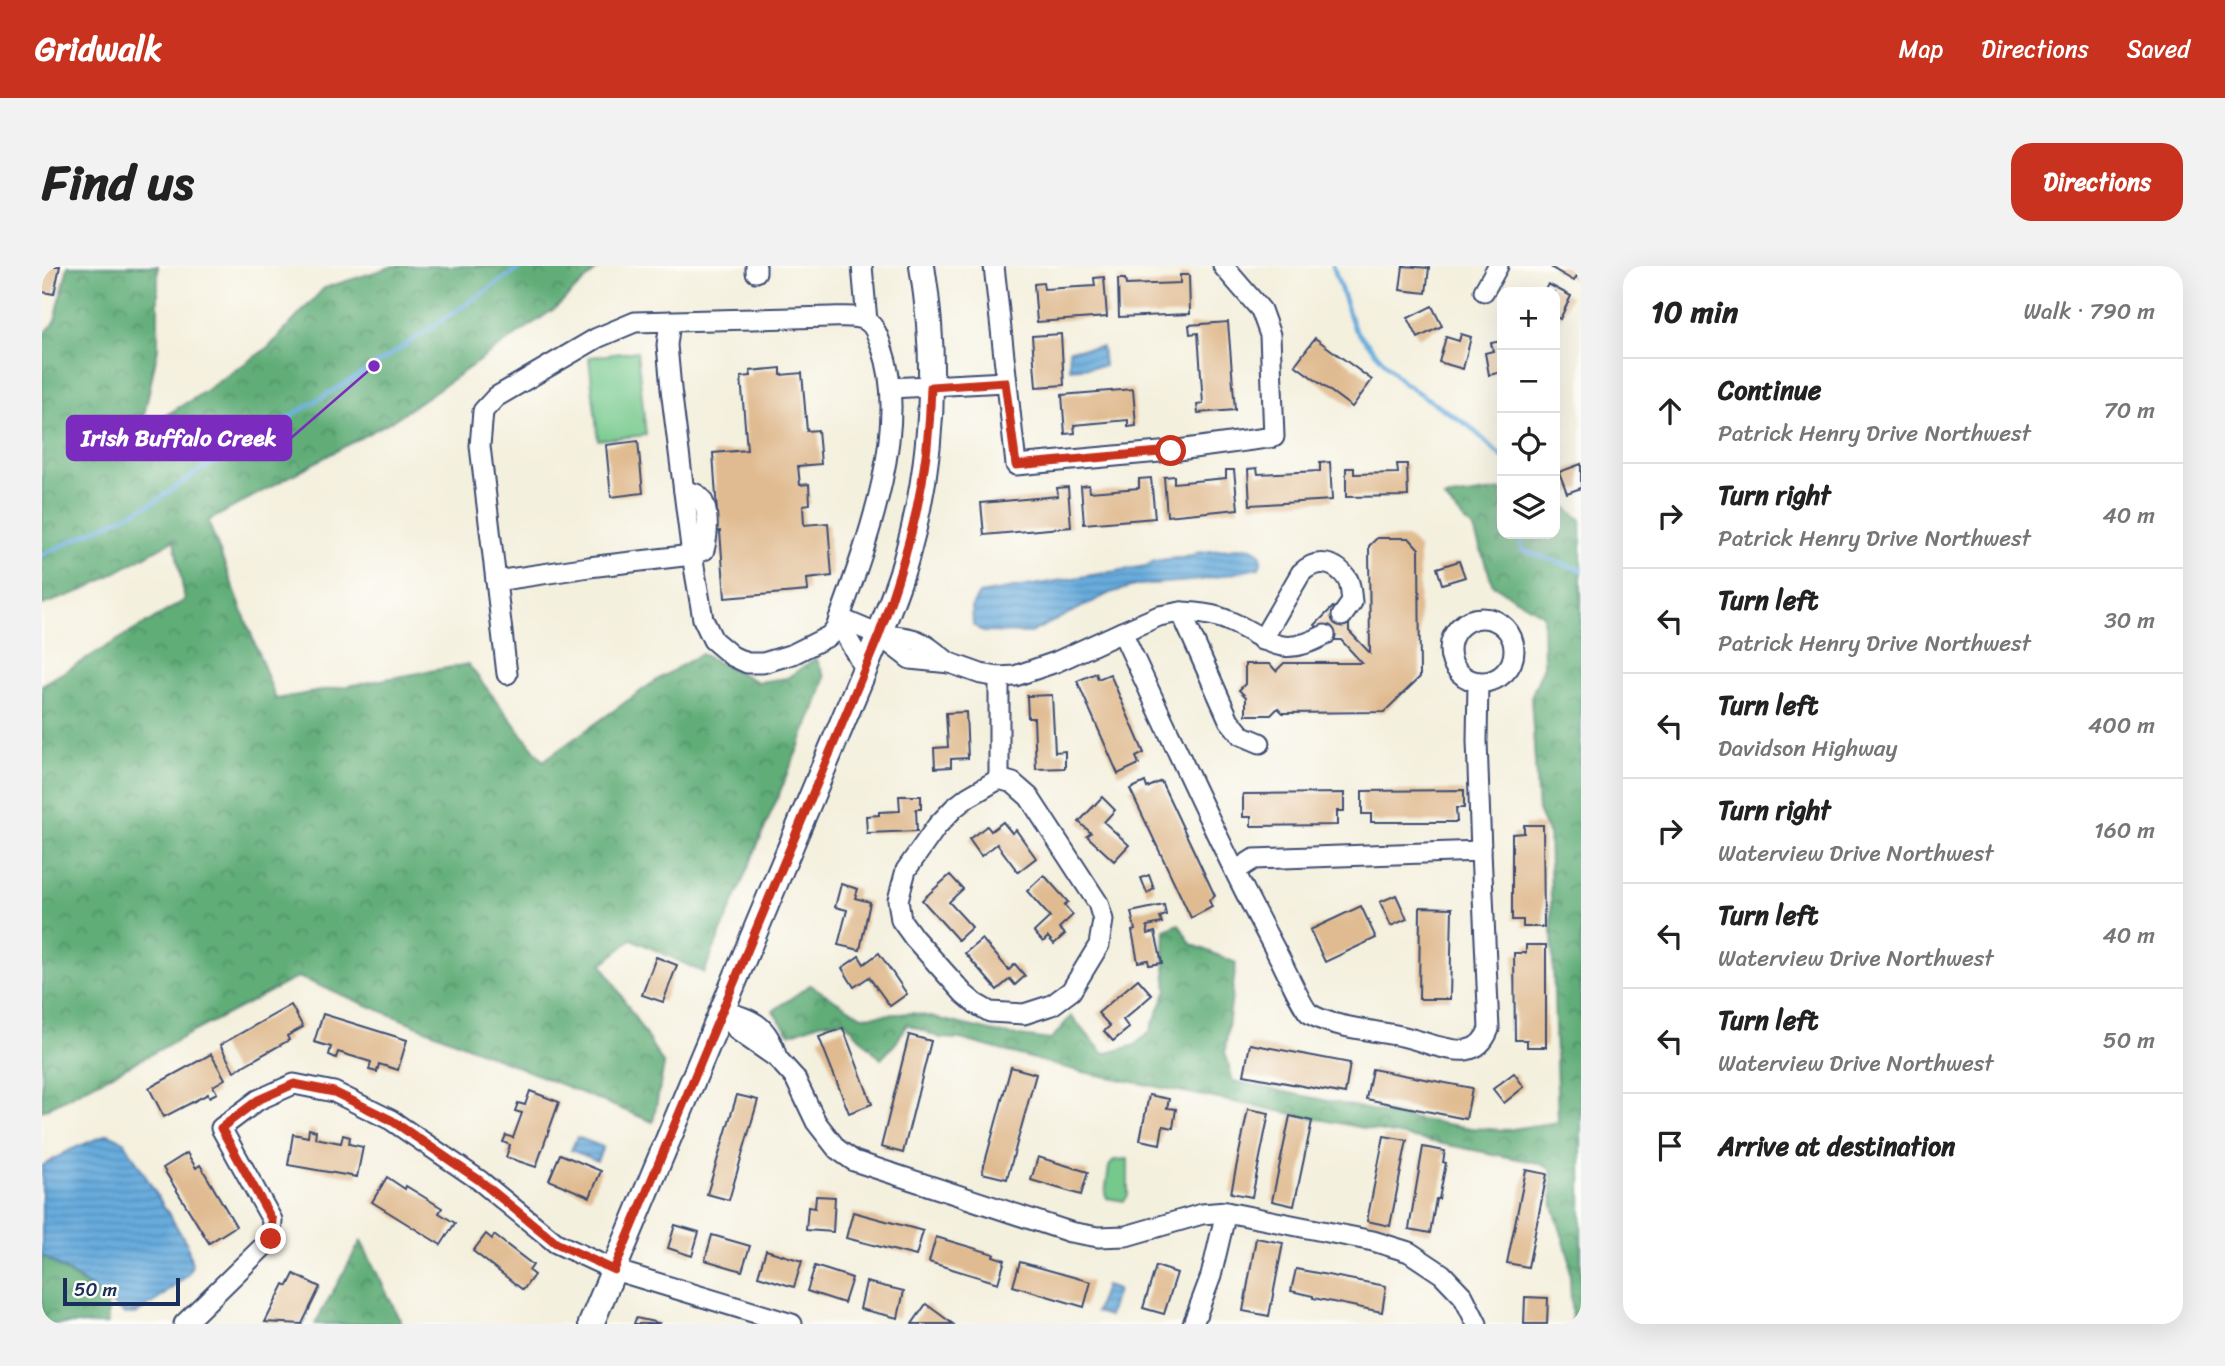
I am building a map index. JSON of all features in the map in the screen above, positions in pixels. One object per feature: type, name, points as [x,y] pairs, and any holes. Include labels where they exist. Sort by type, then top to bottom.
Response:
[{"type":"main road","points":[[591,1324],[724,1011],[879,635],[906,562],[921,499],[930,432],[927,296],[922,266]]},
{"type":"street","points":[[670,321],[667,345],[692,555],[703,619],[713,640],[732,656],[747,663],[763,663],[793,654],[829,636],[838,623],[873,516],[887,456],[892,402],[890,370],[876,332],[867,321],[862,266]]},
{"type":"street","points":[[994,266],[1016,465],[1158,452],[1274,437],[1270,335],[1261,310],[1223,266]]},
{"type":"street","points":[[1484,291],[1498,266]]},
{"type":"street","points":[[507,674],[480,446],[483,411],[496,397],[597,338],[635,322],[830,317],[853,317],[867,321]]},
{"type":"street","points":[[891,388],[1005,382]]},
{"type":"street","points":[[496,581],[692,555]]},
{"type":"street","points":[[1262,640],[1301,573],[1309,565],[1328,563],[1339,570],[1349,582],[1352,602],[1342,616]]},
{"type":"street","points":[[838,623],[879,635],[910,659],[950,663],[999,677],[1015,676],[1056,662],[1159,617],[1181,612],[1228,620],[1262,640],[1287,648],[1308,644],[1325,635]]},
{"type":"street","points":[[1181,612],[1228,720],[1241,735],[1260,743]]},
{"type":"street","points":[[838,623],[865,669]]},
{"type":"street","points":[[1122,632],[1235,871],[1307,1011],[1345,1026],[1399,1035],[1453,1050],[1471,1050],[1484,1042],[1489,1029],[1477,741],[1478,682]]},
{"type":"street","points":[[999,677],[999,779]]},
{"type":"street","points":[[999,779],[1013,783],[1029,797],[1098,903],[1104,920],[1099,944],[1072,991],[1052,1005],[1024,1014],[990,1013],[964,994],[901,920],[898,900],[906,870],[937,826],[968,797],[999,779]]},
{"type":"street","points":[[1235,871],[1254,859],[1481,850]]},
{"type":"street","points":[[724,1011],[748,1018],[767,1033],[777,1058],[795,1078],[816,1122],[837,1149],[855,1161],[1070,1232],[1098,1237],[1126,1236],[1202,1214],[1226,1212],[1350,1236],[1409,1252],[1442,1274],[1463,1296],[1477,1324]]},
{"type":"street","points":[[184,1324],[271,1239],[272,1220],[221,1128],[258,1100],[294,1084],[334,1092],[391,1120],[479,1180],[556,1243],[614,1270],[792,1324]]},
{"type":"street","points":[[1193,1324],[1211,1276],[1226,1212]]},
{"type":"green space","points":[[68,266],[158,266],[158,348],[141,430],[196,397],[269,347],[324,288],[394,266],[601,266],[554,309],[395,419],[208,521],[276,699],[468,664],[543,761],[655,681],[701,654],[758,682],[787,678],[816,658],[825,677],[820,696],[704,973],[632,939],[602,964],[664,1065],[653,1122],[298,977],[42,1111],[42,685],[185,600],[174,540],[84,590],[42,605],[42,335],[54,324]]},
{"type":"green space","points":[[637,351],[646,435],[598,440],[589,357]]},
{"type":"green space","points":[[1497,491],[1497,539],[1560,539],[1560,502],[1581,520],[1581,1324],[1572,1324],[1569,1257],[1553,1206],[1551,1169],[1538,1163],[1078,1071],[960,1039],[940,1038],[907,1024],[896,1043],[881,1059],[843,1020],[819,1023],[790,1034],[773,1011],[810,985],[862,1016],[913,1013],[1004,1034],[1051,1040],[1071,1016],[1104,1054],[1135,1045],[1150,1031],[1167,990],[1165,930],[1179,924],[1191,944],[1236,963],[1225,1052],[1233,1081],[1409,1118],[1471,1128],[1506,1130],[1558,1122],[1549,835],[1538,811],[1531,697],[1544,666],[1543,615],[1493,585],[1474,530],[1444,498]]},
{"type":"green space","points":[[1128,1159],[1128,1196],[1124,1201],[1107,1198],[1105,1194],[1109,1167],[1114,1160]]},
{"type":"green space","points":[[361,1241],[402,1324],[315,1324]]},
{"type":"green space","points":[[42,1255],[107,1300],[108,1324],[42,1324]]},
{"type":"water","points":[[1102,347],[1104,366],[1070,369],[1069,350]]},
{"type":"water","points":[[1246,547],[1260,553],[1259,568],[1202,580],[1138,585],[1110,593],[1030,633],[983,632],[973,625],[972,606],[979,594],[1146,566],[1154,561],[1192,556],[1196,553]]},
{"type":"water","points":[[108,1134],[124,1141],[187,1244],[192,1265],[188,1275],[136,1314],[125,1314],[78,1278],[42,1255],[42,1166],[70,1150]]},
{"type":"water","points":[[577,1137],[603,1147],[597,1161],[571,1150]]},
{"type":"water","points":[[1105,1286],[1117,1290],[1109,1316],[1096,1312]]},
{"type":"building","points":[[42,266],[60,266],[54,294],[42,292]]},
{"type":"building","points":[[1403,266],[1429,268],[1426,293],[1400,290]]},
{"type":"building","points":[[1581,266],[1581,269],[1574,281],[1552,268]]},
{"type":"building","points":[[1180,275],[1189,275],[1190,314],[1119,317],[1118,279],[1125,279],[1126,285],[1180,283]]},
{"type":"building","points":[[1104,277],[1107,317],[1037,322],[1034,284],[1043,283],[1044,289],[1095,286],[1094,278]]},
{"type":"building","points":[[1560,290],[1571,296],[1560,319]]},
{"type":"building","points":[[1432,306],[1442,326],[1418,338],[1408,318]]},
{"type":"building","points":[[1228,322],[1235,410],[1198,413],[1197,405],[1203,404],[1198,333],[1190,334],[1189,325]]},
{"type":"building","points":[[1061,334],[1064,385],[1036,387],[1032,336]]},
{"type":"building","points":[[1461,334],[1471,337],[1463,369],[1439,362],[1446,337],[1459,341]]},
{"type":"building","points":[[1315,338],[1372,380],[1352,407],[1295,365]]},
{"type":"building","points":[[1497,342],[1497,373],[1489,375],[1485,353],[1493,351],[1491,343]]},
{"type":"building","points":[[781,368],[781,375],[802,373],[807,431],[818,430],[821,464],[798,466],[800,485],[809,484],[810,504],[803,505],[804,525],[828,523],[832,576],[807,579],[808,591],[725,598],[720,531],[703,533],[700,515],[717,512],[713,453],[747,450],[741,377],[751,376],[750,371]]},
{"type":"building","points":[[1133,389],[1136,426],[1128,427],[1128,420],[1074,425],[1075,433],[1065,434],[1062,395]]},
{"type":"building","points":[[638,441],[643,493],[611,497],[606,445]]},
{"type":"building","points":[[1330,462],[1332,500],[1250,505],[1248,469],[1257,468],[1258,474],[1320,471],[1320,463]]},
{"type":"building","points":[[1397,464],[1407,464],[1408,496],[1346,497],[1346,468],[1354,468],[1354,474],[1398,473]]},
{"type":"building","points":[[1581,464],[1581,488],[1567,493],[1560,472]]},
{"type":"building","points":[[1226,470],[1234,470],[1238,509],[1167,516],[1164,477],[1174,476],[1174,483],[1226,478]]},
{"type":"building","points":[[1151,478],[1155,518],[1084,524],[1081,486],[1089,485],[1090,492],[1139,488],[1139,479]]},
{"type":"building","points":[[1068,487],[1071,527],[984,535],[981,503],[1058,496],[1057,488]]},
{"type":"building","points":[[1377,538],[1409,538],[1419,549],[1420,677],[1384,712],[1283,713],[1278,708],[1271,715],[1246,715],[1246,697],[1239,690],[1245,684],[1245,664],[1270,664],[1276,671],[1284,663],[1362,663],[1341,640],[1330,640],[1315,625],[1333,607],[1349,624],[1349,631],[1370,653],[1369,546]]},
{"type":"building","points":[[1459,561],[1465,577],[1442,584],[1437,568]]},
{"type":"building","points":[[1096,673],[1098,679],[1110,674],[1144,753],[1136,757],[1139,764],[1118,774],[1077,681]]},
{"type":"building","points":[[1052,695],[1055,752],[1065,751],[1065,768],[1036,769],[1034,718],[1028,718],[1027,696]]},
{"type":"building","points":[[966,712],[968,758],[951,759],[951,767],[935,768],[934,748],[948,747],[946,713]]},
{"type":"building","points":[[1161,781],[1215,896],[1209,900],[1212,907],[1191,918],[1130,789],[1145,782],[1147,788]]},
{"type":"building","points":[[1464,790],[1464,808],[1456,808],[1457,822],[1371,822],[1371,814],[1362,814],[1362,791]]},
{"type":"building","points":[[1344,793],[1344,811],[1337,811],[1337,825],[1251,826],[1251,817],[1243,817],[1243,794]]},
{"type":"building","points":[[899,796],[921,796],[921,809],[916,809],[917,831],[867,833],[866,816],[900,811]]},
{"type":"building","points":[[1102,797],[1115,810],[1104,822],[1129,845],[1114,861],[1087,836],[1091,833],[1079,822]]},
{"type":"building","points":[[1003,822],[1012,833],[1016,830],[1036,858],[1018,872],[997,844],[981,856],[969,839],[987,826],[991,831]]},
{"type":"building","points":[[1524,825],[1543,825],[1544,927],[1523,927],[1523,920],[1512,920],[1512,834],[1524,833]]},
{"type":"building","points":[[950,875],[963,889],[949,902],[972,927],[958,940],[922,900]]},
{"type":"building","points":[[1044,875],[1068,902],[1064,905],[1073,915],[1059,928],[1065,934],[1054,944],[1048,937],[1043,942],[1034,932],[1050,917],[1027,891]]},
{"type":"building","points":[[1149,875],[1154,889],[1147,893],[1141,878]]},
{"type":"building","points":[[841,884],[858,889],[855,898],[870,902],[860,950],[838,945],[847,910],[835,907]]},
{"type":"building","points":[[1396,895],[1407,919],[1391,926],[1380,902]]},
{"type":"building","points":[[1164,905],[1166,915],[1160,917],[1162,923],[1147,926],[1148,934],[1155,932],[1162,963],[1149,965],[1148,960],[1138,962],[1131,912]]},
{"type":"building","points":[[1361,906],[1376,938],[1325,962],[1310,930]]},
{"type":"building","points":[[1420,907],[1452,908],[1450,999],[1419,999]]},
{"type":"building","points":[[982,939],[1009,970],[1015,964],[1025,976],[1015,985],[1010,979],[997,990],[965,953]]},
{"type":"building","points":[[1526,945],[1546,945],[1546,1047],[1527,1047],[1527,1040],[1515,1040],[1514,953],[1526,953]]},
{"type":"building","points":[[879,953],[907,994],[890,1006],[869,977],[854,987],[842,968],[859,956],[864,964]]},
{"type":"building","points":[[656,957],[677,965],[663,1002],[642,995]]},
{"type":"building","points":[[1138,979],[1152,995],[1123,1020],[1129,1028],[1113,1041],[1104,1031],[1110,1026],[1098,1013]]},
{"type":"building","points":[[291,1005],[303,1027],[287,1036],[289,1040],[234,1071],[220,1045]]},
{"type":"building","points":[[323,1014],[407,1040],[398,1070],[379,1064],[377,1072],[369,1070],[371,1062],[338,1052],[336,1058],[329,1055],[331,1047],[314,1042]]},
{"type":"building","points":[[843,1028],[872,1104],[849,1113],[819,1037]]},
{"type":"building","points":[[909,1035],[931,1041],[903,1153],[881,1147]]},
{"type":"building","points":[[1250,1044],[1350,1063],[1345,1094],[1244,1075]]},
{"type":"building","points":[[211,1054],[225,1079],[213,1086],[217,1093],[209,1097],[208,1094],[164,1117],[149,1088]]},
{"type":"building","points":[[1011,1067],[1036,1074],[1007,1179],[982,1173]]},
{"type":"building","points":[[1372,1069],[1472,1088],[1466,1119],[1366,1099]]},
{"type":"building","points":[[1514,1073],[1524,1087],[1504,1103],[1493,1089]]},
{"type":"building","points":[[530,1091],[559,1102],[536,1167],[506,1157],[510,1145],[503,1142],[506,1135],[513,1138],[522,1113],[515,1111],[518,1103],[525,1105]]},
{"type":"building","points":[[737,1095],[758,1100],[729,1200],[707,1194]]},
{"type":"building","points":[[1149,1095],[1169,1099],[1167,1108],[1176,1109],[1173,1128],[1163,1126],[1160,1144],[1140,1140]]},
{"type":"building","points":[[1248,1109],[1269,1113],[1252,1197],[1231,1193]]},
{"type":"building","points":[[1290,1116],[1312,1121],[1294,1206],[1272,1201]]},
{"type":"building","points":[[309,1129],[316,1131],[315,1138],[341,1143],[343,1135],[350,1137],[349,1144],[363,1147],[357,1177],[288,1165],[293,1134],[308,1137]]},
{"type":"building","points":[[1384,1136],[1407,1140],[1390,1226],[1367,1221]]},
{"type":"building","points":[[1423,1147],[1445,1151],[1443,1162],[1446,1163],[1430,1233],[1409,1229]]},
{"type":"building","points":[[187,1153],[196,1168],[200,1165],[236,1226],[209,1243],[163,1168]]},
{"type":"building","points":[[560,1154],[601,1171],[590,1197],[549,1180]]},
{"type":"building","points":[[1038,1157],[1088,1172],[1081,1195],[1031,1180]]},
{"type":"building","points":[[1526,1170],[1547,1174],[1528,1267],[1507,1263]]},
{"type":"building","points":[[387,1177],[442,1208],[439,1213],[455,1223],[441,1245],[372,1202]]},
{"type":"building","points":[[816,1196],[835,1197],[833,1232],[806,1230],[808,1207],[815,1208]]},
{"type":"building","points":[[853,1212],[923,1231],[916,1256],[846,1238]]},
{"type":"building","points":[[675,1225],[699,1232],[692,1256],[668,1248]]},
{"type":"building","points":[[486,1234],[492,1239],[494,1235],[533,1265],[529,1271],[534,1275],[523,1290],[473,1251]]},
{"type":"building","points":[[712,1235],[750,1246],[742,1271],[705,1260]]},
{"type":"building","points":[[936,1237],[994,1254],[993,1256],[1005,1260],[998,1283],[929,1262]]},
{"type":"building","points":[[1256,1238],[1283,1243],[1269,1316],[1243,1311]]},
{"type":"building","points":[[766,1250],[802,1261],[794,1287],[758,1276]]},
{"type":"building","points":[[1020,1262],[1091,1282],[1084,1307],[1013,1286]]},
{"type":"building","points":[[815,1266],[852,1278],[844,1303],[807,1291]]},
{"type":"building","points":[[1156,1266],[1177,1273],[1164,1314],[1143,1308]]},
{"type":"building","points":[[1296,1269],[1386,1286],[1382,1312],[1291,1291]]},
{"type":"building","points":[[294,1274],[320,1287],[302,1324],[265,1322],[284,1284],[288,1286]]},
{"type":"building","points":[[866,1282],[904,1291],[898,1318],[860,1309]]},
{"type":"building","points":[[1525,1297],[1548,1298],[1547,1324],[1524,1324]]},
{"type":"building","points":[[926,1304],[953,1324],[912,1324]]},
{"type":"building","points":[[636,1318],[659,1323],[634,1324]]},
{"type":"waterway","points":[[42,555],[153,503],[196,473],[374,366],[523,266]]},
{"type":"waterway","points":[[1333,266],[1354,328],[1402,382],[1469,426],[1497,452]]},
{"type":"waterway","points":[[1522,539],[1522,550],[1581,570]]},
{"type":"place","name":"Irish Buffalo Creek","points":[[374,366]]},
{"type":"route","points":[[271,1239],[272,1220],[221,1128],[258,1100],[294,1084],[334,1092],[391,1120],[479,1180],[556,1243],[614,1270],[724,1011],[879,635],[906,562],[921,499],[930,432],[931,387],[1005,382],[1016,465],[1171,451]]}]
